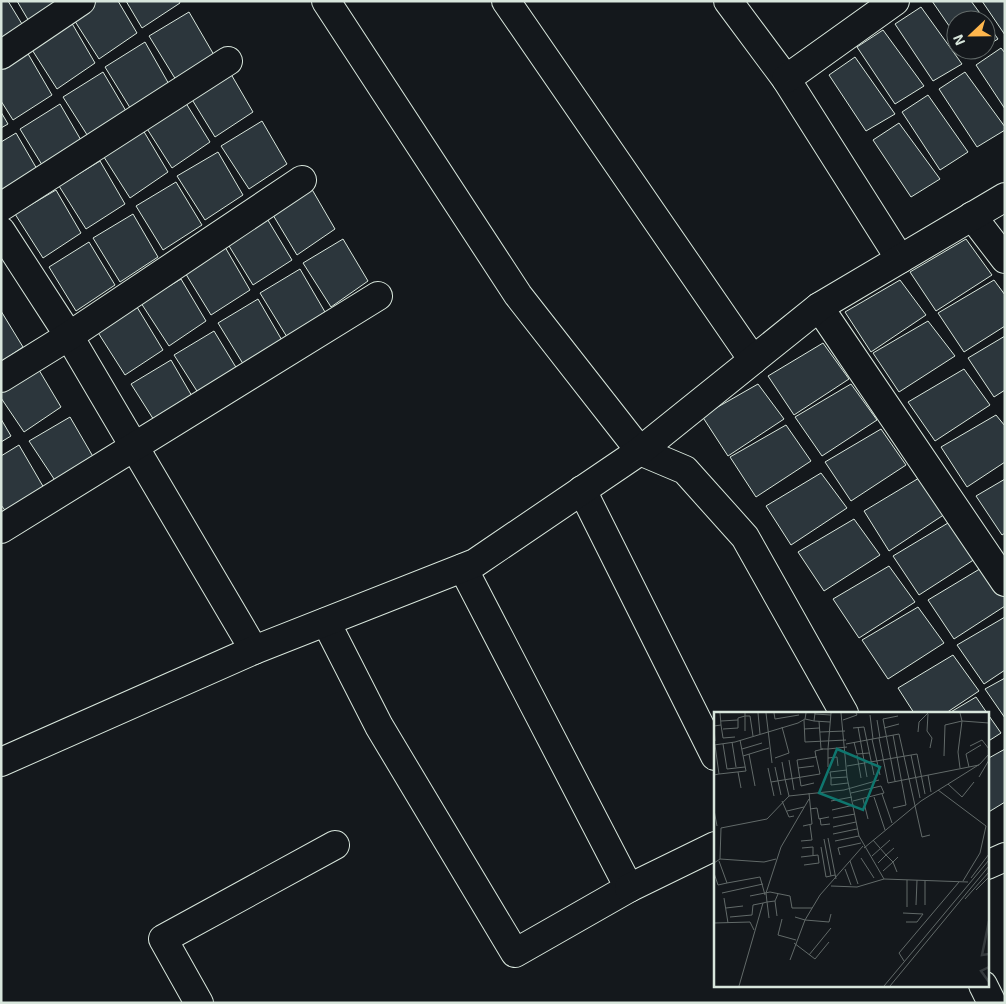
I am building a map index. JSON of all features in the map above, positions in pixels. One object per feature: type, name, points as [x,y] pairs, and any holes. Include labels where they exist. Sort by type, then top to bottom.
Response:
[{"type":"street","points":[[1,55],[81,1]]},
{"type":"street","points":[[326,1],[518,295],[640,451],[685,470],[745,537],[843,712]]},
{"type":"street","points":[[506,1],[753,360]]},
{"type":"street","points":[[728,1],[786,80],[900,259]]},
{"type":"street","points":[[786,80],[895,1]]},
{"type":"street","points":[[1,207],[228,61]]},
{"type":"street","points":[[1,378],[69,336],[302,180]]},
{"type":"street","points":[[1,762],[254,650],[475,563],[640,451],[819,307],[1005,197]]},
{"type":"street","points":[[972,216],[1005,259]]},
{"type":"street","points":[[1,231],[69,336],[254,650]]},
{"type":"street","points":[[1,529],[378,296]]},
{"type":"street","points":[[819,307],[1005,582]]},
{"type":"street","points":[[582,490],[714,754]]},
{"type":"street","points":[[462,568],[629,888]]},
{"type":"street","points":[[326,622],[379,726],[515,953],[629,888],[714,846]]},
{"type":"street","points":[[199,1003],[163,939],[335,845]]},
{"type":"street","points":[[988,865],[1005,858]]},
{"type":"street","points":[[984,986],[992,1003]]},
{"type":"building","points":[[1,1],[8,1],[25,29],[1,45]]},
{"type":"building","points":[[17,1],[63,1],[30,23]]},
{"type":"building","points":[[94,1],[118,1],[137,33],[99,59],[71,15]]},
{"type":"building","points":[[126,1],[179,1],[180,3],[142,28]]},
{"type":"building","points":[[932,1],[971,1],[978,10],[946,10],[946,21]]},
{"type":"building","points":[[982,1],[1005,1],[1005,35],[996,22],[996,10],[988,10]]},
{"type":"building","points":[[921,7],[946,42],[946,60],[959,60],[962,64],[933,81],[895,24]]},
{"type":"building","points":[[189,12],[214,55],[176,80],[149,36]]},
{"type":"building","points":[[70,20],[95,63],[57,89],[29,45]]},
{"type":"building","points":[[883,30],[924,86],[895,104],[857,47]]},
{"type":"building","points":[[145,42],[170,86],[132,111],[105,67]]},
{"type":"building","points":[[1001,48],[1005,53],[1005,109],[976,65],[983,60],[996,60],[996,51]]},
{"type":"building","points":[[27,52],[52,95],[13,120],[1,101],[1,67]]},
{"type":"building","points":[[855,57],[895,114],[866,131],[829,75]]},
{"type":"building","points":[[228,69],[253,112],[215,137],[188,93]]},
{"type":"building","points":[[103,72],[129,116],[91,141],[63,97]]},
{"type":"building","points":[[965,72],[1005,127],[1005,130],[977,147],[939,89]]},
{"type":"building","points":[[928,95],[968,152],[940,170],[902,112]]},
{"type":"building","points":[[184,100],[210,142],[172,168],[144,124]]},
{"type":"building","points":[[60,104],[85,147],[47,173],[20,129]]},
{"type":"building","points":[[1,112],[8,124],[1,128]]},
{"type":"building","points":[[262,121],[287,164],[249,189],[221,146]]},
{"type":"building","points":[[899,123],[940,179],[911,197],[873,140]]},
{"type":"building","points":[[143,130],[168,172],[130,198],[102,154]]},
{"type":"building","points":[[16,133],[41,176],[1,198],[1,142]]},
{"type":"building","points":[[218,152],[243,195],[205,220],[177,176]]},
{"type":"building","points":[[100,161],[125,204],[86,229],[59,186]]},
{"type":"building","points":[[176,182],[202,225],[163,250],[136,206]]},
{"type":"building","points":[[310,186],[335,229],[297,255],[270,210]]},
{"type":"building","points":[[56,190],[81,233],[43,258],[15,214]]},
{"type":"building","points":[[133,214],[158,257],[120,282],[93,238]]},
{"type":"building","points":[[266,217],[292,260],[253,285],[226,241]]},
{"type":"building","points":[[343,239],[368,281],[331,307],[303,263]]},
{"type":"building","points":[[966,239],[992,275],[936,311],[910,272]]},
{"type":"building","points":[[89,242],[115,285],[76,311],[49,267]]},
{"type":"building","points":[[225,247],[250,290],[211,315],[184,271]]},
{"type":"building","points":[[300,269],[325,312],[287,337],[260,293]]},
{"type":"building","points":[[181,279],[206,321],[169,346],[141,303]]},
{"type":"building","points":[[900,280],[926,315],[871,352],[845,312]]},
{"type":"building","points":[[994,280],[1005,295],[1005,326],[964,352],[938,313]]},
{"type":"building","points":[[258,299],[283,342],[245,367],[218,323]]},
{"type":"building","points":[[137,307],[163,350],[125,375],[97,331]]},
{"type":"building","points":[[1,311],[23,347],[1,362]]},
{"type":"building","points":[[928,321],[955,356],[899,392],[873,353]]},
{"type":"building","points":[[214,331],[240,374],[202,399],[174,355]]},
{"type":"building","points":[[1005,336],[1005,390],[994,397],[968,358]]},
{"type":"building","points":[[823,343],[849,379],[794,415],[768,376]]},
{"type":"building","points":[[171,360],[196,403],[159,428],[131,384]]},
{"type":"building","points":[[36,365],[61,407],[24,432],[1,398],[1,386]]},
{"type":"building","points":[[964,369],[990,405],[935,441],[908,402]]},
{"type":"building","points":[[758,384],[784,419],[728,456],[702,416]]},
{"type":"building","points":[[851,384],[877,420],[822,456],[795,417]]},
{"type":"building","points":[[996,415],[1005,426],[1005,462],[967,487],[941,447]]},
{"type":"building","points":[[70,417],[95,460],[58,485],[29,441]]},
{"type":"building","points":[[1,419],[11,436],[1,442]]},
{"type":"building","points":[[786,425],[811,461],[756,497],[730,457]]},
{"type":"building","points":[[881,429],[906,465],[851,501],[825,462]]},
{"type":"building","points":[[19,445],[44,488],[7,513],[1,505],[1,456]]},
{"type":"building","points":[[821,473],[847,508],[791,545],[766,506]]},
{"type":"building","points":[[919,478],[945,514],[889,551],[864,511]]},
{"type":"building","points":[[1005,479],[1005,533],[1002,535],[976,496]]},
{"type":"building","points":[[854,519],[880,555],[824,591],[798,552]]},
{"type":"building","points":[[948,523],[975,559],[919,595],[893,556]]},
{"type":"building","points":[[889,566],[915,602],[859,638],[833,599]]},
{"type":"building","points":[[983,567],[1005,596],[1005,606],[954,639],[928,600]]},
{"type":"building","points":[[918,607],[944,643],[888,679],[862,640]]},
{"type":"building","points":[[1005,617],[1005,670],[984,684],[957,645]]},
{"type":"building","points":[[953,655],[979,691],[948,712],[913,712],[898,688]]},
{"type":"building","points":[[1005,678],[1005,718],[985,689]]},
{"type":"building","points":[[976,697],[986,712],[951,712]]},
{"type":"building","points":[[988,714],[1001,733],[988,741]]},
{"type":"building","points":[[1005,749],[1005,802],[988,812],[988,758]]}]
